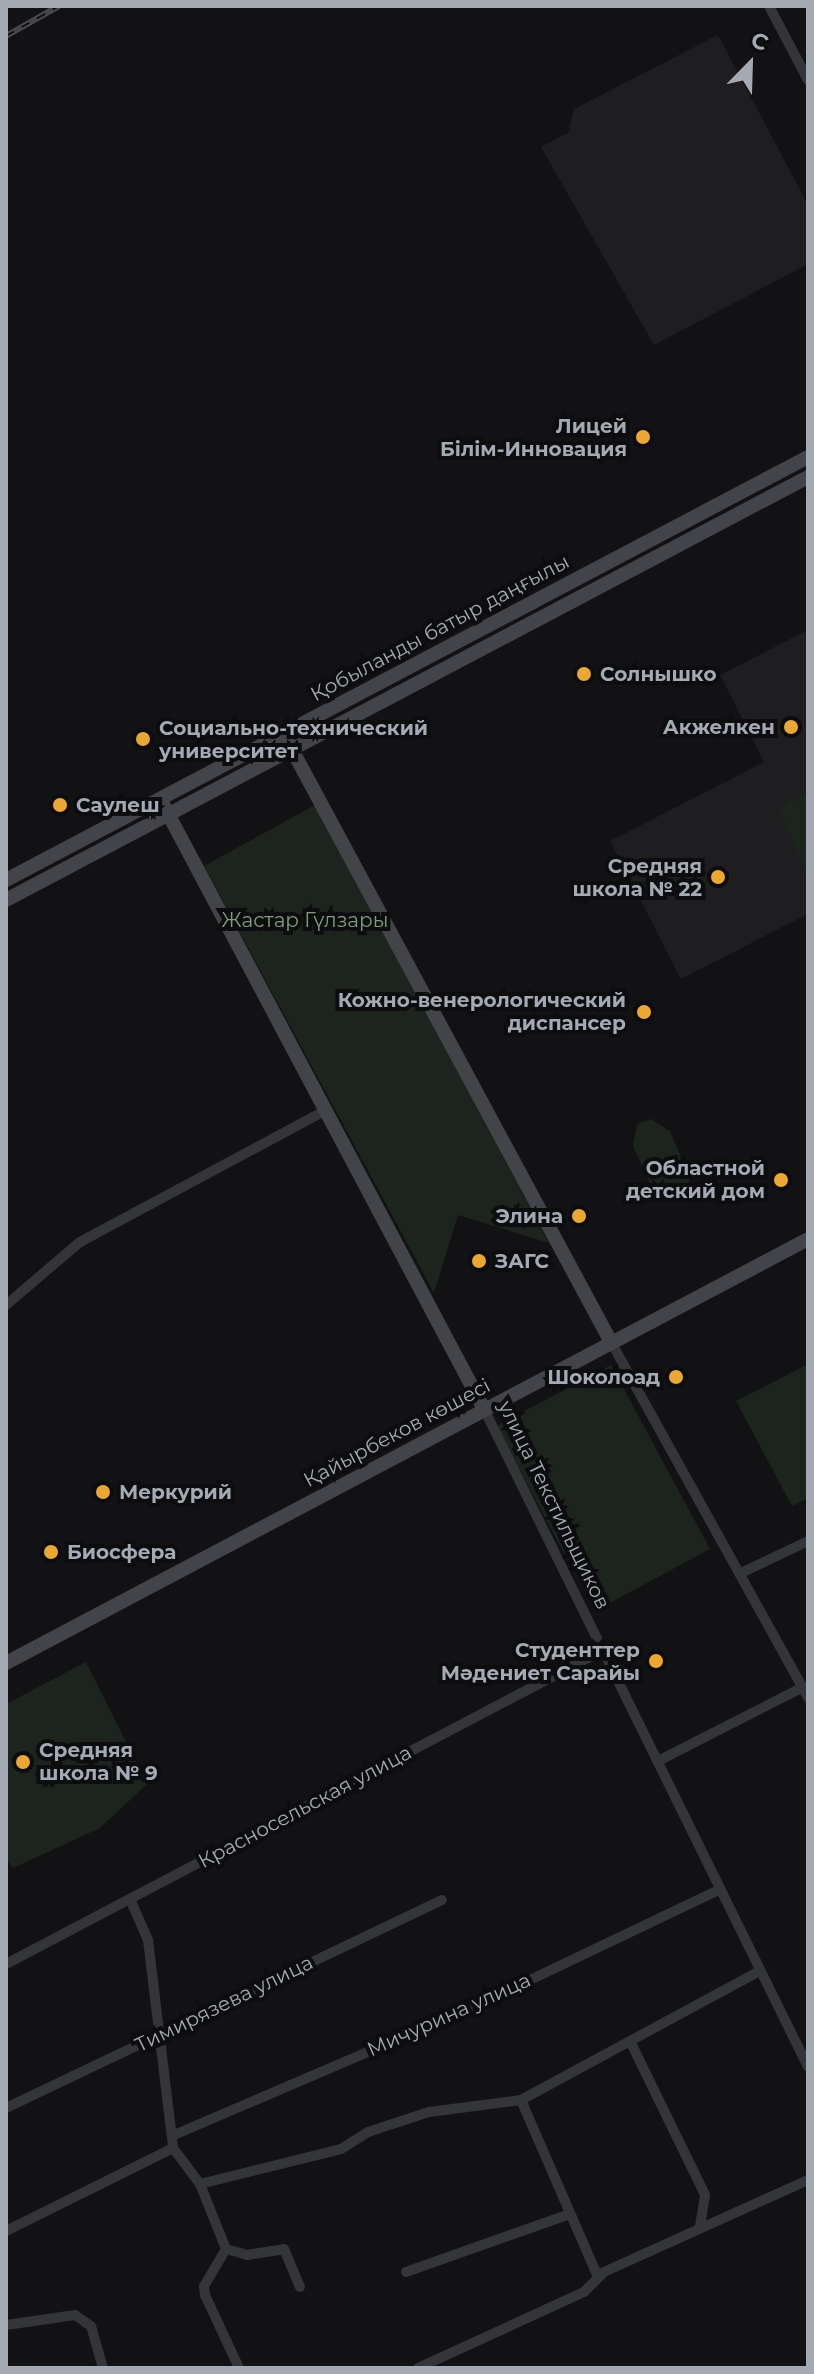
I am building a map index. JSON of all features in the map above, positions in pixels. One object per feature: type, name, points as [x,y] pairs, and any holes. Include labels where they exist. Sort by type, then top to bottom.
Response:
[{"type":"street","points":[[769,6],[808,80]]},
{"type":"street","name":"Қобыланды батыр даңғылы","points":[[6,880],[808,457]]},
{"type":"street","name":"Қобыланды батыр даңғылы","points":[[6,900],[808,477]]},
{"type":"street","points":[[282,734],[805,1693],[658,1761]]},
{"type":"street","name":"улица Текстильщиков","points":[[160,799],[484,1409],[808,2067]]},
{"type":"street","points":[[6,1305],[80,1242],[324,1111]]},
{"type":"street","name":"Қайырбеков көшесі","points":[[6,1663],[808,1239]]},
{"type":"street","points":[[741,1573],[808,1541]]},
{"type":"street","name":"Красносельская улица","points":[[6,1964],[603,1650]]},
{"type":"street","name":"Мичурина улица","points":[[174,2135],[486,2001],[721,1889]]},
{"type":"street","points":[[130,1899],[148,1940],[158,2036],[174,2135],[173,2148],[200,2184],[226,2249]]},
{"type":"street","name":"Тимирязева улица","points":[[6,2108],[442,1900]]},
{"type":"street","points":[[200,2184],[341,2149],[368,2132],[429,2112],[521,2100],[760,1971]]},
{"type":"street","points":[[631,2043],[705,2195],[700,2227]]},
{"type":"street","points":[[521,2100],[567,2215],[598,2277]]},
{"type":"street","points":[[6,2231],[173,2148]]},
{"type":"street","points":[[418,2368],[584,2292],[598,2277],[700,2227],[808,2180]]},
{"type":"street","points":[[406,2272],[567,2215]]},
{"type":"street","points":[[226,2249],[247,2255],[284,2249],[300,2287]]},
{"type":"street","points":[[226,2249],[204,2286],[205,2295],[239,2368]]},
{"type":"street","points":[[6,2325],[75,2315],[91,2326],[103,2368]]},
{"type":"shaded area","points":[[718,35],[808,205],[808,264],[654,345],[541,147],[568,133],[574,109]]},
{"type":"shaded area","name":"Средняя школа № 22","points":[[808,630],[808,914],[681,979],[610,841],[764,762],[720,675]]},
{"type":"green space","points":[[808,792],[808,874],[781,815],[787,804]]},
{"type":"green space","name":"Жастар Гүлзары","points":[[315,805],[549,1243],[458,1215],[434,1293],[204,866]]},
{"type":"green space","points":[[651,1119],[670,1131],[689,1176],[689,1191],[678,1202],[656,1197],[633,1146],[637,1124]]},
{"type":"green space","points":[[808,1364],[808,1498],[792,1506],[736,1401]]},
{"type":"green space","points":[[611,1365],[710,1549],[595,1611],[496,1426]]},
{"type":"green space","points":[[86,1662],[147,1784],[100,1828],[13,1868],[6,1859],[6,1704]]},
{"type":"railway","points":[[6,36],[59,6]]},
{"type":"place","name":"Лицей Білім-Инновация","points":[[643,437]]},
{"type":"place","name":"Солнышко","points":[[584,674]]},
{"type":"place","name":"Акжелкен","points":[[791,727]]},
{"type":"place","name":"Социально-технический университет","points":[[143,739]]},
{"type":"place","name":"Саулеш","points":[[60,805]]},
{"type":"place","name":"Средняя школа № 22","points":[[718,877]]},
{"type":"place","name":"Кожно-венерологический диспансер","points":[[644,1012]]},
{"type":"place","name":"Областной детский дом","points":[[781,1180]]},
{"type":"place","name":"Элина","points":[[579,1216]]},
{"type":"place","name":"ЗАГС","points":[[479,1261]]},
{"type":"place","name":"Шоколоад","points":[[676,1377]]},
{"type":"place","name":"Меркурий","points":[[103,1492]]},
{"type":"place","name":"Биосфера","points":[[51,1552]]},
{"type":"place","name":"Студенттер Мәдениет Сарайы","points":[[656,1661]]},
{"type":"place","name":"Средняя школа № 9","points":[[23,1762]]}]
